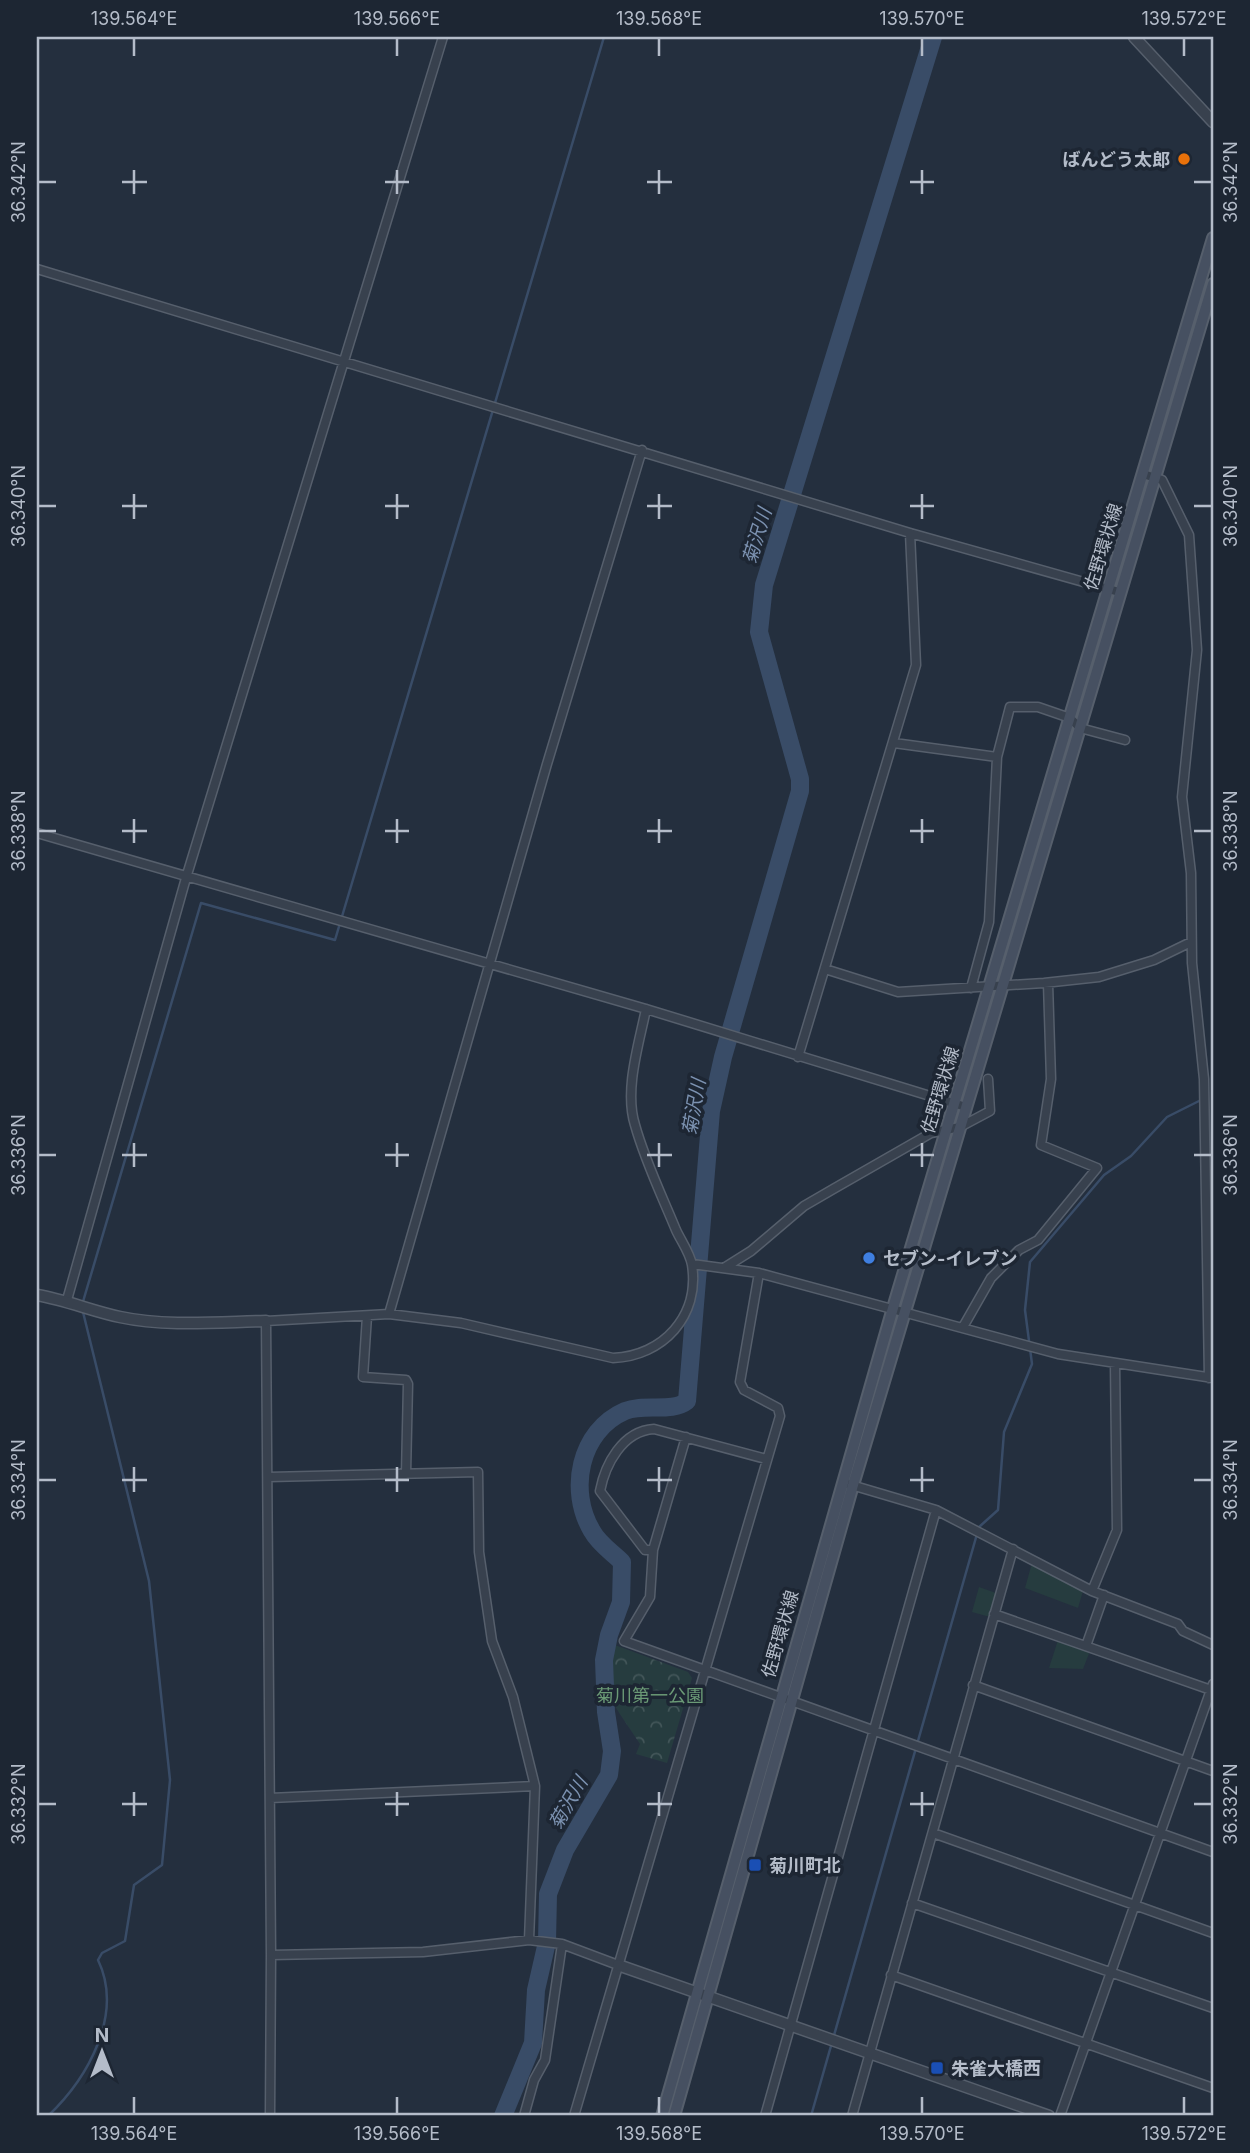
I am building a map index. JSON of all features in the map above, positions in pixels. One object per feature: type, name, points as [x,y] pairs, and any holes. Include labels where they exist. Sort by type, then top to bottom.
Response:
[{"type":"main road","name":"佐野環状線","points":[[662,2116],[793,1703],[893,1308],[1070,718],[1114,590],[1213,238]]},
{"type":"main road","name":"佐野環状線","points":[[1148,476],[1213,284]]},
{"type":"main road","name":"佐野環状線","points":[[674,2116],[703,1993],[780,1698],[847,1483],[905,1311],[967,1107],[1080,728],[1114,590]]},
{"type":"street","points":[[67,1300],[186,878],[443,37]]},
{"type":"street","points":[[1134,37],[1213,122]]},
{"type":"street","points":[[37,269],[910,533],[1114,590]]},
{"type":"street","points":[[389,1314],[642,450]]},
{"type":"street","points":[[692,1264],[759,1273],[963,1327],[1027,1347],[1211,1378],[1204,1079],[1191,942],[1191,873],[1182,797],[1197,650],[1193,584],[1189,535],[1181,515],[1162,480],[1148,476]]},
{"type":"street","points":[[798,1057],[916,665],[910,533]]},
{"type":"street","points":[[971,988],[989,922],[998,757],[1010,707],[1038,707],[1070,718],[1080,728],[1125,740]]},
{"type":"street","points":[[894,743],[998,757]]},
{"type":"street","points":[[37,833],[646,1009],[967,1107]]},
{"type":"street","points":[[825,969],[898,992],[1048,983],[1099,977],[1154,960],[1191,942]]},
{"type":"street","points":[[963,1327],[991,1278],[1019,1250],[1038,1240],[1097,1168],[1041,1144],[1051,1071],[1048,983]]},
{"type":"street","points":[[37,1295],[67,1300],[122,1318],[189,1322],[266,1321],[389,1314],[461,1323],[613,1358],[632,1357],[653,1349],[677,1328],[690,1297],[692,1264],[634,1123],[633,1077],[646,1009]]},
{"type":"street","points":[[724,1268],[751,1251],[804,1206],[931,1133],[960,1127],[990,1111],[988,1079]]},
{"type":"street","points":[[574,2116],[780,1411],[744,1390],[740,1382],[759,1273]]},
{"type":"street","points":[[367,1316],[363,1377],[406,1380],[408,1384],[406,1474]]},
{"type":"street","points":[[266,1321],[269,1477],[270,2116]]},
{"type":"street","points":[[1092,1591],[1116,1530],[1115,1363]]},
{"type":"street","points":[[653,1550],[645,1550],[633,1538],[600,1491],[604,1469],[626,1441],[646,1429],[766,1459]]},
{"type":"street","points":[[686,1437],[653,1550],[650,1597],[624,1641],[1213,1852]]},
{"type":"street","points":[[269,1477],[478,1472],[479,1552],[492,1641],[513,1697],[535,1786],[529,1940]]},
{"type":"street","points":[[847,1483],[936,1510],[1092,1591],[1178,1624],[1183,1631],[1213,1646]]},
{"type":"street","points":[[765,2116],[936,1510]]},
{"type":"street","points":[[852,2116],[1013,1549]]},
{"type":"street","points":[[1086,1646],[1104,1595]]},
{"type":"street","points":[[994,1614],[1212,1687],[1060,2116]]},
{"type":"street","points":[[973,1685],[1213,1771]]},
{"type":"street","points":[[270,1797],[535,1786]]},
{"type":"street","points":[[933,1833],[1213,1933]]},
{"type":"street","points":[[912,1903],[1213,2008]]},
{"type":"street","points":[[271,1955],[423,1952],[529,1940],[562,1944],[1049,2116]]},
{"type":"street","points":[[524,2116],[534,2080],[545,2060],[562,1944]]},
{"type":"street","points":[[891,1975],[1213,2088]]},
{"type":"green space","points":[[1032,1563],[1083,1591],[1078,1608],[1025,1588]]},
{"type":"green space","points":[[979,1587],[996,1593],[990,1617],[972,1612]]},
{"type":"green space","points":[[1058,1640],[1090,1651],[1083,1669],[1049,1668]]},
{"type":"green space","name":"菊川第一公園","points":[[612,1644],[688,1672],[692,1678],[667,1763],[636,1754],[640,1744],[616,1708],[608,1687],[608,1661]]},
{"type":"waterway","points":[[82,1305],[201,903],[335,940],[604,37]]},
{"type":"waterway","name":"菊沢川","points":[[503,2116],[533,2043],[536,1990],[547,1942],[548,1894],[565,1850],[609,1775],[612,1751],[606,1712],[604,1660],[609,1635],[621,1602],[622,1562],[598,1540],[585,1515],[581,1498],[582,1464],[588,1447],[609,1420],[633,1409],[681,1405],[687,1401],[711,1111],[723,1057],[800,791],[800,779],[759,632],[764,585],[933,37]]},
{"type":"waterway","points":[[811,2116],[979,1527],[998,1510],[1004,1432],[1032,1364],[1025,1310],[1030,1262],[1104,1175],[1131,1156],[1167,1117],[1201,1100]]},
{"type":"waterway","points":[[48,2116],[76,2083],[98,2044],[107,2002],[105,1981],[98,1960],[102,1953],[125,1941],[134,1885],[162,1865],[170,1780],[149,1581],[83,1312]]},
{"type":"place","name":"ばんどう太郎","points":[[1184,159]]},
{"type":"place","name":"セブン-イレブン","points":[[869,1258]]},
{"type":"place","name":"菊川町北","points":[[755,1865]]},
{"type":"place","name":"朱雀大橋西","points":[[937,2068]]}]
